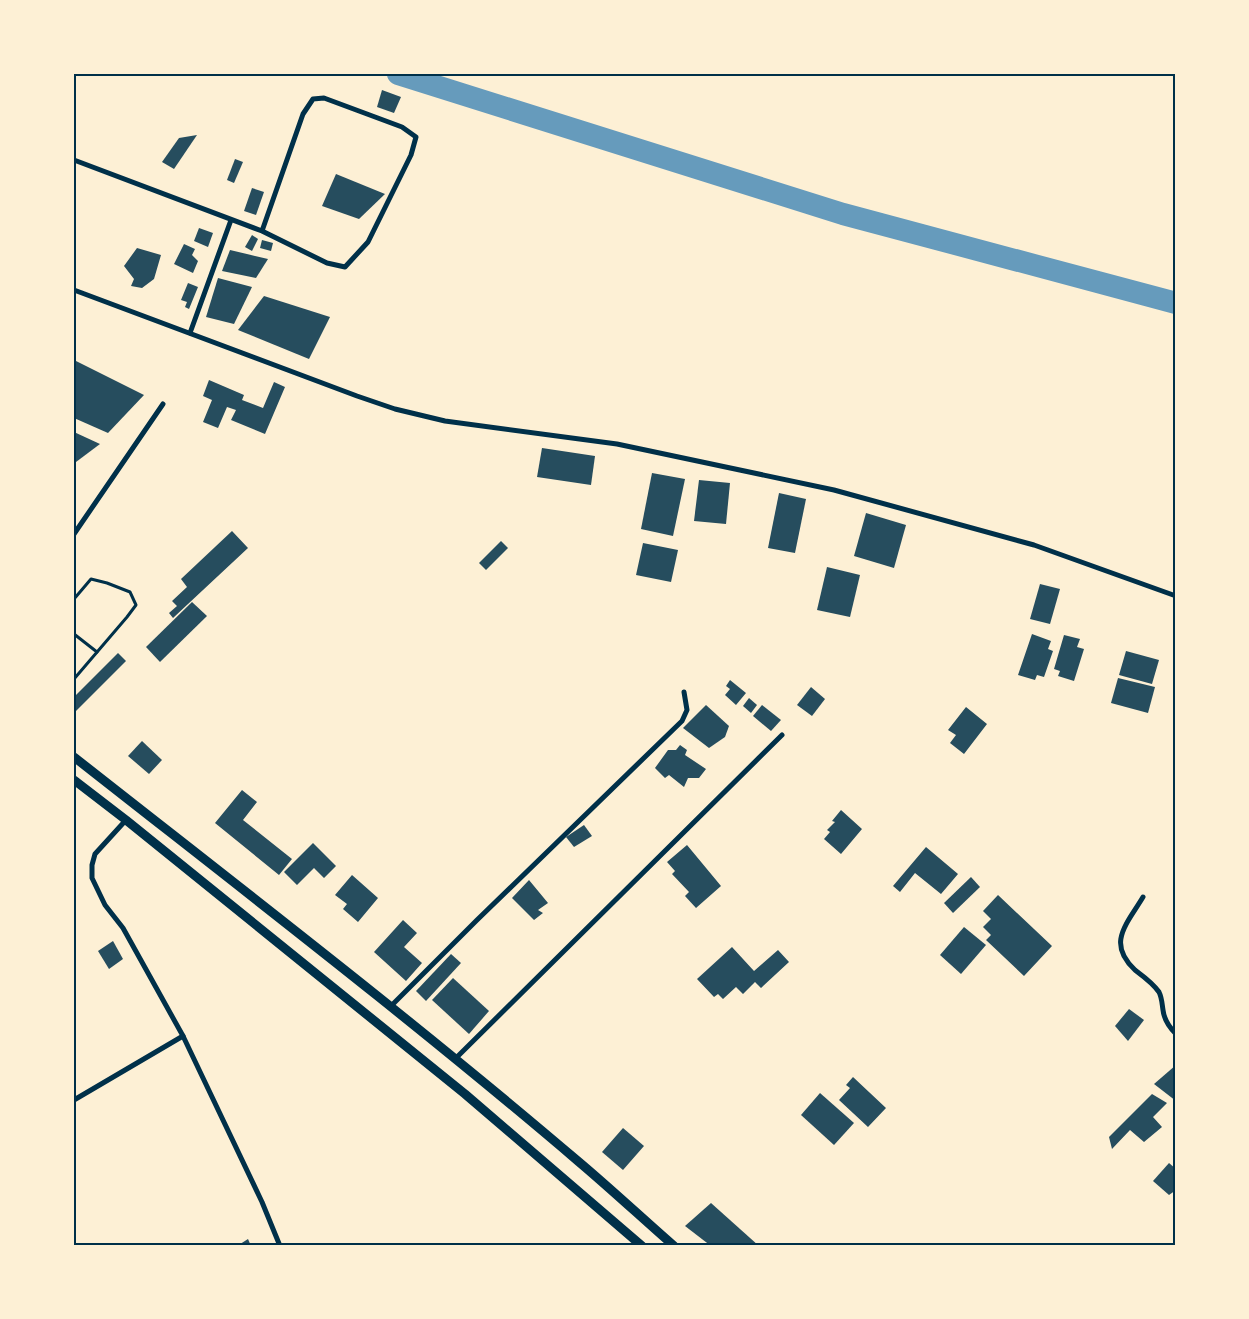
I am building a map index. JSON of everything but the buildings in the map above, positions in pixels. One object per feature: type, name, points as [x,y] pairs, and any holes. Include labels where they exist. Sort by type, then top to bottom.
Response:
[{"type":"highway","points":[[74,757],[391,1006],[580,1162],[674,1245]]},
{"type":"highway","points":[[74,780],[465,1094],[642,1245]]},
{"type":"street","points":[[74,160],[261,231],[327,263],[345,267],[368,242],[411,155],[416,137],[402,127],[324,98],[313,99],[303,114],[261,231]]},
{"type":"street","points":[[190,333],[231,220]]},
{"type":"street","points":[[74,290],[395,409],[445,421],[617,444],[834,490],[1034,545],[1176,596]]},
{"type":"street","points":[[74,534],[163,404]]},
{"type":"street","points":[[391,1006],[682,721],[687,710],[684,692]]},
{"type":"street","points":[[455,1059],[782,735]]},
{"type":"street","points":[[126,820],[95,854],[92,878],[105,905],[123,928],[183,1036],[280,1245]]},
{"type":"street","points":[[1143,897],[1123,931],[1120,947],[1127,962],[1156,989],[1166,1020],[1176,1034]]},
{"type":"street","points":[[74,1100],[183,1036]]},
{"type":"lane","points":[[74,599],[91,579],[130,592],[136,604],[74,679]]},
{"type":"lane","points":[[74,634],[97,652]]},
{"type":"waterway","points":[[398,74],[843,214],[1176,303]]}]
